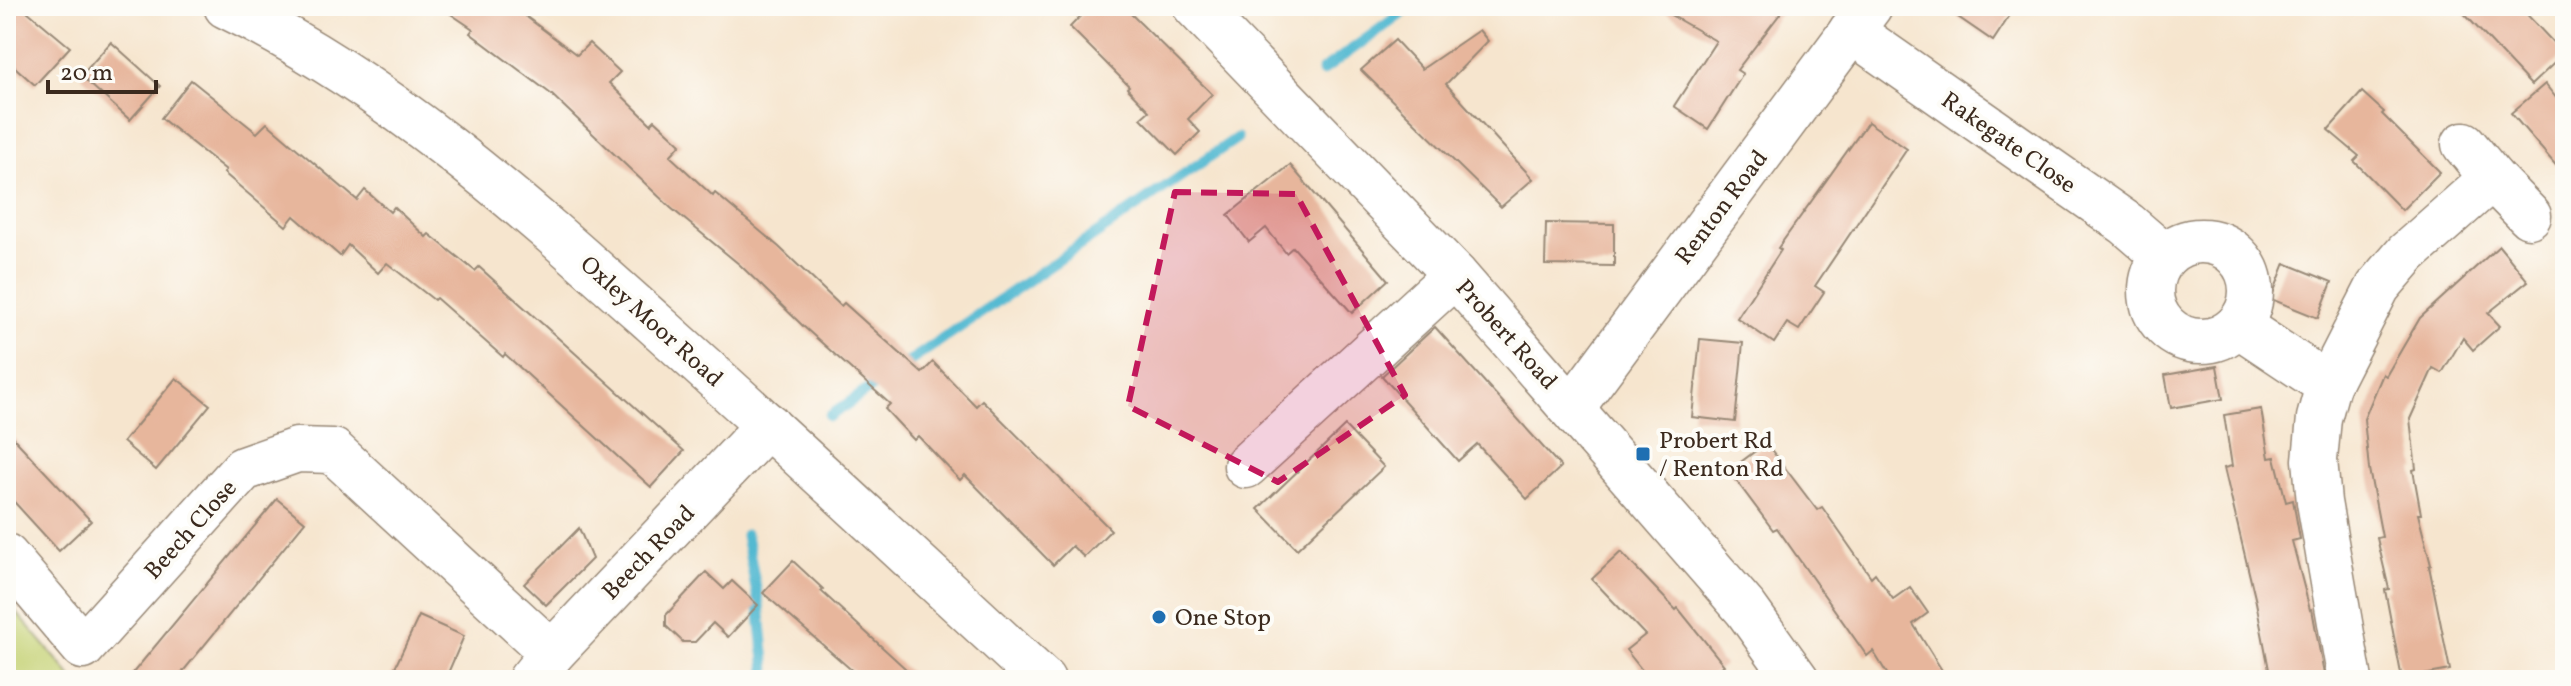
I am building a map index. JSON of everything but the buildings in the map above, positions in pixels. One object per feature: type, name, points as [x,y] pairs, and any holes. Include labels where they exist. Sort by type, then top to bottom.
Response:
[{"type":"street","name":"Oxley Moor Road","points":[[226,6],[320,57],[394,106],[533,214],[768,425],[1043,680]]},
{"type":"street","name":"Probert Road","points":[[1195,6],[1455,275],[1746,609],[1797,680]]},
{"type":"street","name":"Rakegate Close","points":[[1860,19],[2127,224],[2164,256]]},
{"type":"street","name":"Renton Road","points":[[1572,408],[1860,19]]},
{"type":"street","points":[[2464,144],[2529,216]]},
{"type":"street","points":[[2350,680],[2319,502],[2315,460],[2319,418],[2328,385],[2378,287],[2407,253],[2492,178]]},
{"type":"street","points":[[2193,241],[2210,241],[2226,246],[2237,256],[2246,268],[2251,283],[2247,312],[2238,325],[2227,335],[2212,341],[2188,339],[2167,329],[2151,301],[2150,285],[2164,256],[2177,246],[2193,241]]},
{"type":"street","points":[[1246,466],[1455,275]]},
{"type":"street","points":[[2238,325],[2328,385]]},
{"type":"street","name":"Beech Road","points":[[541,666],[768,425]]},
{"type":"street","name":"Beech Close","points":[[6,556],[83,647],[243,469],[297,450],[333,451],[541,666]]},
{"type":"highlighted area","points":[[1175,192],[1296,194],[1405,395],[1278,482],[1128,406]]},
{"type":"green space","points":[[6,600],[70,675],[74,680],[6,680]]},
{"type":"waterway","points":[[1322,71],[1412,6]]},
{"type":"waterway","points":[[900,368],[1237,138]]},
{"type":"waterway","points":[[830,416],[882,380]]},
{"type":"waterway","points":[[746,535],[759,605],[767,680]]},
{"type":"place","name":"Probert Rd / Renton Rd","points":[[1643,454]]},
{"type":"place","name":"One Stop","points":[[1159,617]]}]
